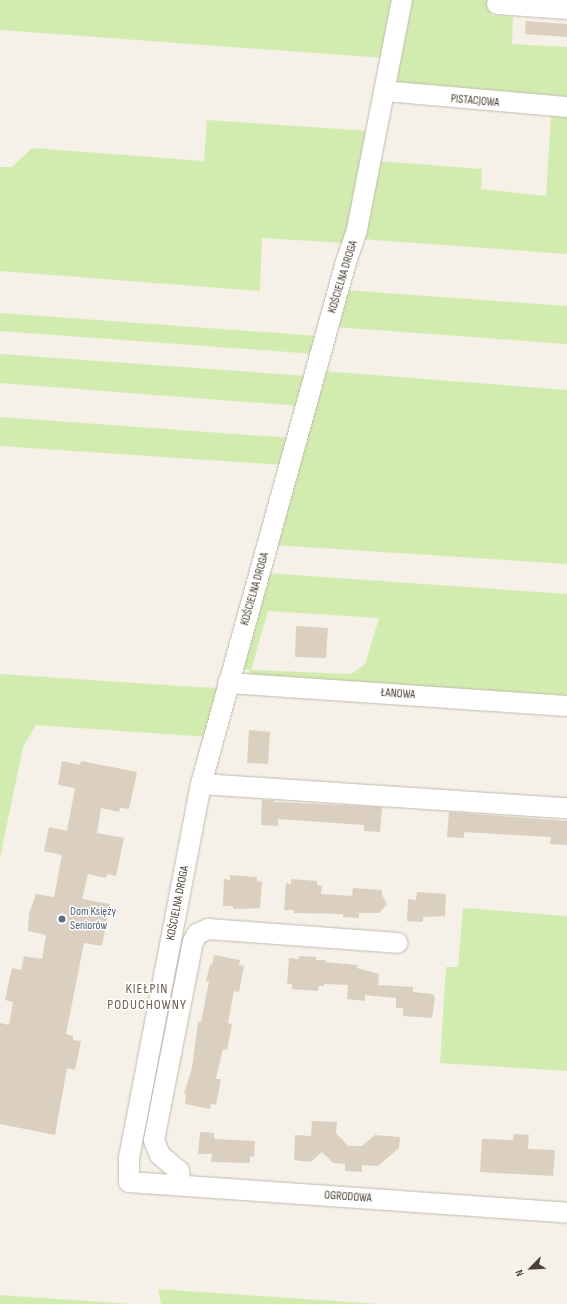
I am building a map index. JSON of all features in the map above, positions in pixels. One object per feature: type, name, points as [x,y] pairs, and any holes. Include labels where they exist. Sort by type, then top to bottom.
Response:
[{"type":"street","name":"KOŚCIELNA DROGA","points":[[129,1182],[129,1157],[201,784],[228,682],[346,262],[357,230],[402,0]]},
{"type":"street","points":[[497,4],[523,3],[567,8]]},
{"type":"street","name":"PISTACJOWA","points":[[384,91],[567,107]]},
{"type":"street","name":"ŁANOWA","points":[[228,682],[567,706]]},
{"type":"street","points":[[201,784],[567,808]]},
{"type":"street","points":[[180,1184],[179,1171],[160,1155],[155,1145],[155,1136],[193,942],[197,934],[208,929],[397,943]]},
{"type":"street","name":"OGRODOWA","points":[[129,1182],[180,1184],[567,1213]]},
{"type":"green space","points":[[0,0],[395,0],[384,58],[0,30]]},
{"type":"green space","points":[[409,0],[492,0],[491,15],[513,17],[512,44],[567,47],[567,96],[393,84]]},
{"type":"green space","points":[[551,116],[567,117],[567,254],[361,239],[377,161],[482,169],[481,189],[546,196]]},
{"type":"green space","points":[[207,120],[371,131],[345,243],[262,238],[260,291],[0,271],[0,167],[12,167],[32,148],[204,161]]},
{"type":"green space","points":[[345,290],[567,306],[567,344],[334,327]]},
{"type":"green space","points":[[0,313],[319,336],[314,354],[0,331]]},
{"type":"green space","points":[[0,354],[308,376],[300,406],[0,383]]},
{"type":"green space","points":[[322,371],[567,390],[567,564],[274,545]]},
{"type":"green space","points":[[0,417],[292,438],[284,465],[0,446]]},
{"type":"green space","points":[[266,573],[567,594],[567,700],[248,677],[250,670],[238,668]],"holes":[[[268,611],[379,618],[365,664],[351,674],[251,670]]]},
{"type":"green space","points":[[0,674],[221,688],[208,737],[36,725],[23,747],[0,858]]},
{"type":"green space","points":[[463,908],[567,916],[567,1071],[440,1063],[446,967],[458,967]]},
{"type":"green space","points":[[158,1289],[171,1290],[379,1304],[161,1304]]},
{"type":"green space","points":[[0,1295],[132,1304],[0,1304]]},
{"type":"building","points":[[526,21],[567,24],[567,37],[525,34]]},
{"type":"building","points":[[296,626],[328,628],[326,658],[295,657]]},
{"type":"building","points":[[249,730],[270,732],[268,764],[247,763]]},
{"type":"building","points":[[62,761],[80,765],[81,761],[137,772],[129,809],[120,808],[119,812],[101,808],[97,833],[124,838],[116,876],[107,874],[106,878],[88,874],[82,899],[110,904],[102,946],[84,943],[66,1034],[73,1036],[73,1040],[81,1041],[75,1070],[67,1068],[55,1135],[0,1124],[0,1023],[9,1025],[13,1002],[5,1000],[12,968],[21,970],[24,956],[42,959],[46,935],[28,931],[29,914],[36,894],[54,897],[62,855],[44,851],[49,827],[67,831],[75,788],[58,785]]},
{"type":"building","points":[[262,800],[274,800],[274,802],[382,807],[380,832],[364,831],[364,825],[278,819],[278,826],[261,825]]},
{"type":"building","points":[[449,812],[567,821],[567,845],[550,844],[551,837],[464,832],[464,838],[447,837]]},
{"type":"building","points":[[230,875],[257,877],[257,881],[262,882],[260,908],[233,909],[233,906],[223,906],[224,879],[230,880]]},
{"type":"building","points":[[291,879],[317,881],[317,885],[322,886],[321,894],[352,896],[353,888],[382,890],[382,895],[387,904],[379,913],[359,913],[359,918],[343,917],[343,914],[294,913],[294,910],[284,910],[286,883],[291,884]]},
{"type":"building","points":[[417,892],[446,894],[445,916],[423,917],[423,922],[407,921],[408,899],[416,900]]},
{"type":"building","points":[[214,955],[240,960],[239,965],[244,966],[239,992],[234,991],[228,1023],[232,1024],[227,1050],[223,1049],[217,1074],[216,1079],[221,1079],[216,1105],[211,1104],[210,1109],[185,1104],[186,1094],[184,1094],[192,1068],[198,1022],[201,1022],[209,981],[206,981]]},
{"type":"building","points":[[299,956],[316,957],[316,960],[326,960],[325,962],[357,965],[357,968],[379,974],[378,985],[413,987],[413,992],[432,994],[435,997],[432,1018],[403,1016],[403,1008],[396,1008],[396,998],[365,995],[365,1001],[347,999],[348,985],[324,984],[324,986],[319,986],[318,991],[292,989],[292,984],[287,984],[289,958],[299,959]]},
{"type":"building","points":[[312,1121],[337,1122],[336,1133],[348,1146],[362,1146],[375,1135],[400,1137],[399,1148],[378,1166],[362,1165],[362,1172],[345,1171],[345,1164],[333,1163],[322,1152],[311,1162],[294,1160],[295,1135],[311,1136]]},
{"type":"building","points":[[200,1132],[214,1133],[214,1139],[255,1141],[254,1157],[250,1156],[250,1163],[211,1162],[212,1154],[198,1154]]},
{"type":"building","points":[[514,1134],[529,1135],[528,1149],[555,1150],[553,1176],[480,1172],[482,1139],[513,1140]]},
{"type":"place","name":"Dom Księży Seniorów","points":[[62,919]]},
{"type":"district","name":"KIEŁPIN PODUCHOWNY","points":[[147,998]]}]
